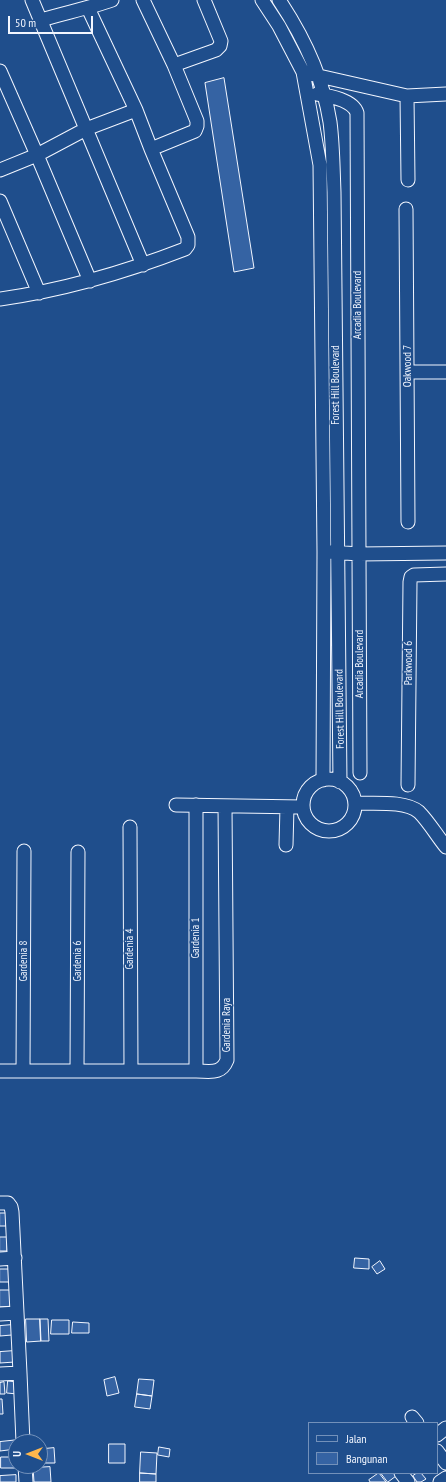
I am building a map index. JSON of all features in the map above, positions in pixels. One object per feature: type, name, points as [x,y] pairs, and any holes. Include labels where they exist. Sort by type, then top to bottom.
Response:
[{"type":"street","points":[[32,0],[143,265]]},
{"type":"street","points":[[40,20],[88,8],[112,0]]},
{"type":"street","points":[[143,0],[174,65],[197,121],[195,131],[151,149]]},
{"type":"street","points":[[174,65],[216,50],[220,46],[221,41],[204,0]]},
{"type":"street","name":"Forest Hill Boulevard","points":[[262,0],[279,26],[303,72],[320,165],[324,552],[323,780]]},
{"type":"street","name":"Forest Hill Boulevard","points":[[279,0],[303,40],[317,75],[330,122],[334,192],[340,782]]},
{"type":"street","points":[[0,299],[39,293],[90,281],[143,265],[185,249],[188,245],[188,237],[136,110],[88,8]]},
{"type":"street","points":[[0,71],[37,154],[90,281]]},
{"type":"street","points":[[303,72],[407,96],[446,94]]},
{"type":"street","name":"Arcadia Boulevard","points":[[307,92],[342,101],[354,107],[357,113],[360,773]]},
{"type":"street","points":[[407,96],[408,180]]},
{"type":"street","points":[[0,170],[37,154],[86,129],[136,110]]},
{"type":"street","points":[[0,201],[39,293]]},
{"type":"street","name":"Oakwood 7","points":[[406,209],[408,522]]},
{"type":"street","points":[[408,372],[446,372]]},
{"type":"street","points":[[324,552],[359,554],[446,553]]},
{"type":"street","name":"Parkwood 6","points":[[408,785],[410,582],[411,577],[414,575],[446,574]]},
{"type":"street","points":[[332,779],[340,782],[348,787],[353,795],[355,803],[354,812],[344,827],[326,831],[310,823],[305,816],[303,807],[304,798],[308,790],[323,780],[332,779]]},
{"type":"street","points":[[355,803],[407,806],[418,812],[446,847]]},
{"type":"street","points":[[176,805],[303,807]]},
{"type":"street","name":"Gardenia 1","points":[[196,805],[196,1071]]},
{"type":"street","name":"Gardenia Raya","points":[[0,1071],[196,1071],[218,1070],[224,1068],[227,1060],[225,806]]},
{"type":"street","points":[[286,845],[288,807]]},
{"type":"street","name":"Gardenia 4","points":[[130,827],[131,1071]]},
{"type":"street","name":"Gardenia 8","points":[[23,1071],[24,851]]},
{"type":"street","name":"Gardenia 6","points":[[78,852],[78,1071]]},
{"type":"street","points":[[0,1203],[8,1203],[11,1207],[24,1434]]},
{"type":"street","points":[[0,1259],[15,1258]]},
{"type":"street","points":[[0,1314],[17,1313]]},
{"type":"street","points":[[0,1374],[20,1373]]},
{"type":"street","points":[[438,1434],[446,1428]]},
{"type":"street","points":[[438,1452],[446,1463]]},
{"type":"street","points":[[402,1474],[408,1482]]},
{"type":"street","points":[[440,1482],[446,1478]]},
{"type":"building","points":[[224,78],[254,268],[234,272],[205,83]]},
{"type":"building","points":[[0,1213],[6,1213],[6,1226],[0,1226]]},
{"type":"building","points":[[0,1237],[7,1237],[7,1251],[0,1251]]},
{"type":"building","points":[[355,1258],[369,1259],[369,1269],[354,1268]]},
{"type":"building","points":[[380,1261],[385,1269],[377,1274],[372,1267]]},
{"type":"building","points":[[0,1269],[9,1269],[9,1282],[0,1282]]},
{"type":"building","points":[[0,1290],[14,1290],[14,1306],[0,1307]]},
{"type":"building","points":[[26,1319],[40,1319],[41,1341],[27,1342]]},
{"type":"building","points":[[40,1319],[48,1319],[49,1341],[41,1341]]},
{"type":"building","points":[[52,1320],[69,1320],[69,1334],[51,1334]]},
{"type":"building","points":[[73,1322],[89,1323],[89,1333],[72,1333]]},
{"type":"building","points":[[12,1325],[12,1335],[0,1336],[0,1326]]},
{"type":"building","points":[[14,1351],[15,1362],[0,1363],[0,1352]]},
{"type":"building","points":[[115,1377],[119,1393],[107,1396],[104,1380]]},
{"type":"building","points":[[139,1379],[154,1380],[152,1396],[137,1394]]},
{"type":"building","points":[[8,1381],[18,1382],[17,1394],[7,1393]]},
{"type":"building","points":[[4,1382],[5,1394],[0,1394],[0,1383]]},
{"type":"building","points":[[137,1394],[152,1396],[150,1409],[135,1407]]},
{"type":"building","points":[[0,1399],[2,1399],[3,1414],[0,1414]]},
{"type":"building","points":[[8,1441],[8,1450],[0,1451],[0,1442]]},
{"type":"building","points":[[109,1444],[125,1444],[125,1463],[109,1463]]},
{"type":"building","points":[[159,1447],[170,1449],[169,1457],[158,1455]]},
{"type":"building","points":[[54,1448],[55,1463],[48,1463],[48,1449]]},
{"type":"building","points":[[141,1452],[157,1453],[156,1474],[140,1473]]},
{"type":"building","points":[[1,1457],[8,1457],[8,1468],[1,1468]]},
{"type":"building","points":[[48,1467],[50,1467],[51,1482],[34,1482],[33,1474],[48,1474]]},
{"type":"building","points":[[140,1473],[156,1474],[156,1482],[140,1482]]},
{"type":"building","points":[[380,1474],[386,1482],[370,1482],[369,1480]]},
{"type":"building","points":[[382,1474],[395,1474],[396,1476],[388,1482]]},
{"type":"building","points":[[416,1474],[422,1474],[426,1479],[421,1482],[417,1482],[413,1476]]},
{"type":"building","points":[[16,1475],[16,1482],[0,1482],[0,1476]]}]
